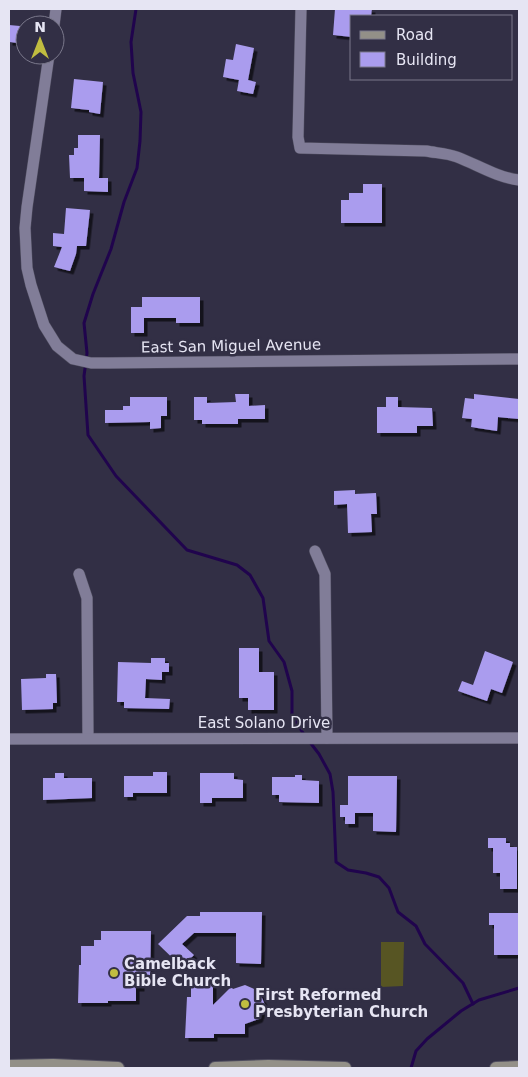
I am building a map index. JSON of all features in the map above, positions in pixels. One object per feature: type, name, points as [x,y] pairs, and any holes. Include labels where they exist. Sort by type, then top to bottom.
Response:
[{"type":"street","points":[[301,9],[298,137],[300,148],[441,153],[456,156],[492,173],[519,180]]},
{"type":"street","name":"East San Miguel Avenue","points":[[48,65],[27,207],[25,244],[30,283],[44,325],[57,346],[73,359],[108,363],[519,358]]},
{"type":"street","points":[[315,551],[325,574],[327,738]]},
{"type":"street","points":[[79,574],[86,598],[88,738]]},
{"type":"street","name":"East Solano Drive","points":[[9,739],[519,738]]},
{"type":"street","points":[[9,1066],[54,1065],[118,1068]]},
{"type":"street","points":[[215,1068],[283,1066],[344,1068]]},
{"type":"street","points":[[496,1068],[519,1067]]},
{"type":"shaded area","points":[[381,942],[404,942],[403,986],[381,987]]},
{"type":"building","points":[[335,9],[372,9],[371,15],[350,15],[350,37],[333,35]]},
{"type":"building","points":[[9,25],[15,26],[15,43],[9,42]]},
{"type":"building","points":[[236,44],[254,48],[248,80],[256,82],[253,94],[237,91],[239,80],[223,77],[226,59],[233,60]]},
{"type":"building","points":[[74,79],[103,82],[100,114],[89,112],[89,110],[71,108]]},
{"type":"building","points":[[78,135],[100,135],[99,178],[108,178],[108,192],[84,191],[84,178],[70,178],[69,155],[74,155],[74,148],[78,148]]},
{"type":"building","points":[[363,184],[382,184],[382,223],[341,223],[341,200],[349,200],[349,193],[363,193]]},
{"type":"building","points":[[66,208],[90,210],[86,246],[77,246],[70,271],[54,267],[62,247],[53,246],[53,233],[64,234]]},
{"type":"building","points":[[142,297],[200,297],[200,323],[176,323],[176,318],[144,318],[144,333],[131,333],[131,307],[142,307]]},
{"type":"building","points":[[235,394],[249,394],[249,406],[265,405],[265,419],[238,419],[238,424],[202,424],[202,420],[194,420],[194,397],[207,397],[207,403],[236,402]]},
{"type":"building","points":[[474,394],[519,399],[519,419],[498,417],[497,431],[471,427],[472,419],[462,418],[465,398],[474,399]]},
{"type":"building","points":[[130,397],[167,397],[167,416],[161,416],[161,428],[150,429],[150,422],[105,423],[105,410],[123,410],[123,406],[130,406]]},
{"type":"building","points":[[386,397],[398,397],[398,407],[432,408],[433,426],[417,426],[417,433],[377,433],[377,407],[386,407]]},
{"type":"building","points":[[355,490],[355,494],[376,493],[377,514],[371,514],[372,532],[348,533],[347,504],[334,505],[334,491]]},
{"type":"building","points":[[239,648],[259,648],[259,672],[274,672],[274,710],[248,710],[248,698],[239,698]]},
{"type":"building","points":[[485,651],[513,662],[502,693],[491,689],[487,701],[458,691],[462,681],[473,685]]},
{"type":"building","points":[[151,658],[165,658],[165,663],[169,663],[169,672],[162,672],[162,680],[146,679],[145,698],[170,699],[169,709],[124,708],[124,702],[117,702],[118,662],[151,663]]},
{"type":"building","points":[[46,674],[56,674],[57,703],[53,703],[53,709],[22,710],[21,679],[46,678]]},
{"type":"building","points":[[153,772],[167,772],[167,793],[133,793],[133,797],[124,797],[124,776],[153,776]]},
{"type":"building","points":[[55,773],[64,773],[64,778],[92,778],[92,798],[43,800],[43,778],[55,778]]},
{"type":"building","points":[[200,773],[234,773],[234,779],[243,780],[243,798],[212,798],[212,803],[200,803]]},
{"type":"building","points":[[295,775],[302,775],[302,780],[319,781],[319,803],[279,802],[279,795],[272,795],[272,777],[295,777]]},
{"type":"building","points":[[348,776],[397,776],[396,832],[373,831],[373,813],[355,813],[355,824],[345,824],[345,817],[340,817],[340,805],[348,805]]},
{"type":"building","points":[[488,838],[506,838],[506,843],[510,843],[510,847],[517,847],[517,889],[500,889],[500,873],[493,873],[493,848],[488,848]]},
{"type":"building","points":[[200,912],[262,912],[261,964],[236,963],[236,933],[194,933],[182,944],[194,955],[182,967],[158,944],[187,916],[200,916]]},
{"type":"building","points":[[489,913],[519,913],[519,955],[494,955],[494,925],[489,925]]},
{"type":"building","name":"Camelback Bible Church","points":[[101,931],[151,931],[150,981],[141,981],[141,988],[136,988],[136,1001],[78,1003],[81,946],[94,946],[94,940],[101,940]]},
{"type":"building","points":[[191,984],[213,984],[213,1005],[231,987],[233,989],[245,985],[259,991],[265,1005],[259,1019],[245,1024],[245,1034],[214,1034],[214,1038],[185,1038],[187,997],[191,997]]},
{"type":"waterway","points":[[136,9],[131,42],[133,73],[141,112],[137,168],[124,202],[111,249],[84,323],[87,353],[84,376],[88,435],[116,476],[187,550],[237,565],[250,575],[263,598],[269,641],[284,662],[292,691],[292,716],[305,736]]},
{"type":"waterway","points":[[309,741],[330,774],[333,792],[336,862],[348,870],[379,877],[389,888],[398,912],[416,926],[425,944],[463,983],[473,1004]]},
{"type":"waterway","points":[[411,1068],[416,1051],[427,1039],[461,1011],[479,1000],[519,988]]},
{"type":"place","name":"Camelback Bible Church","points":[[114,973]]},
{"type":"place","name":"First Reformed Presbyterian Church","points":[[245,1004]]}]
